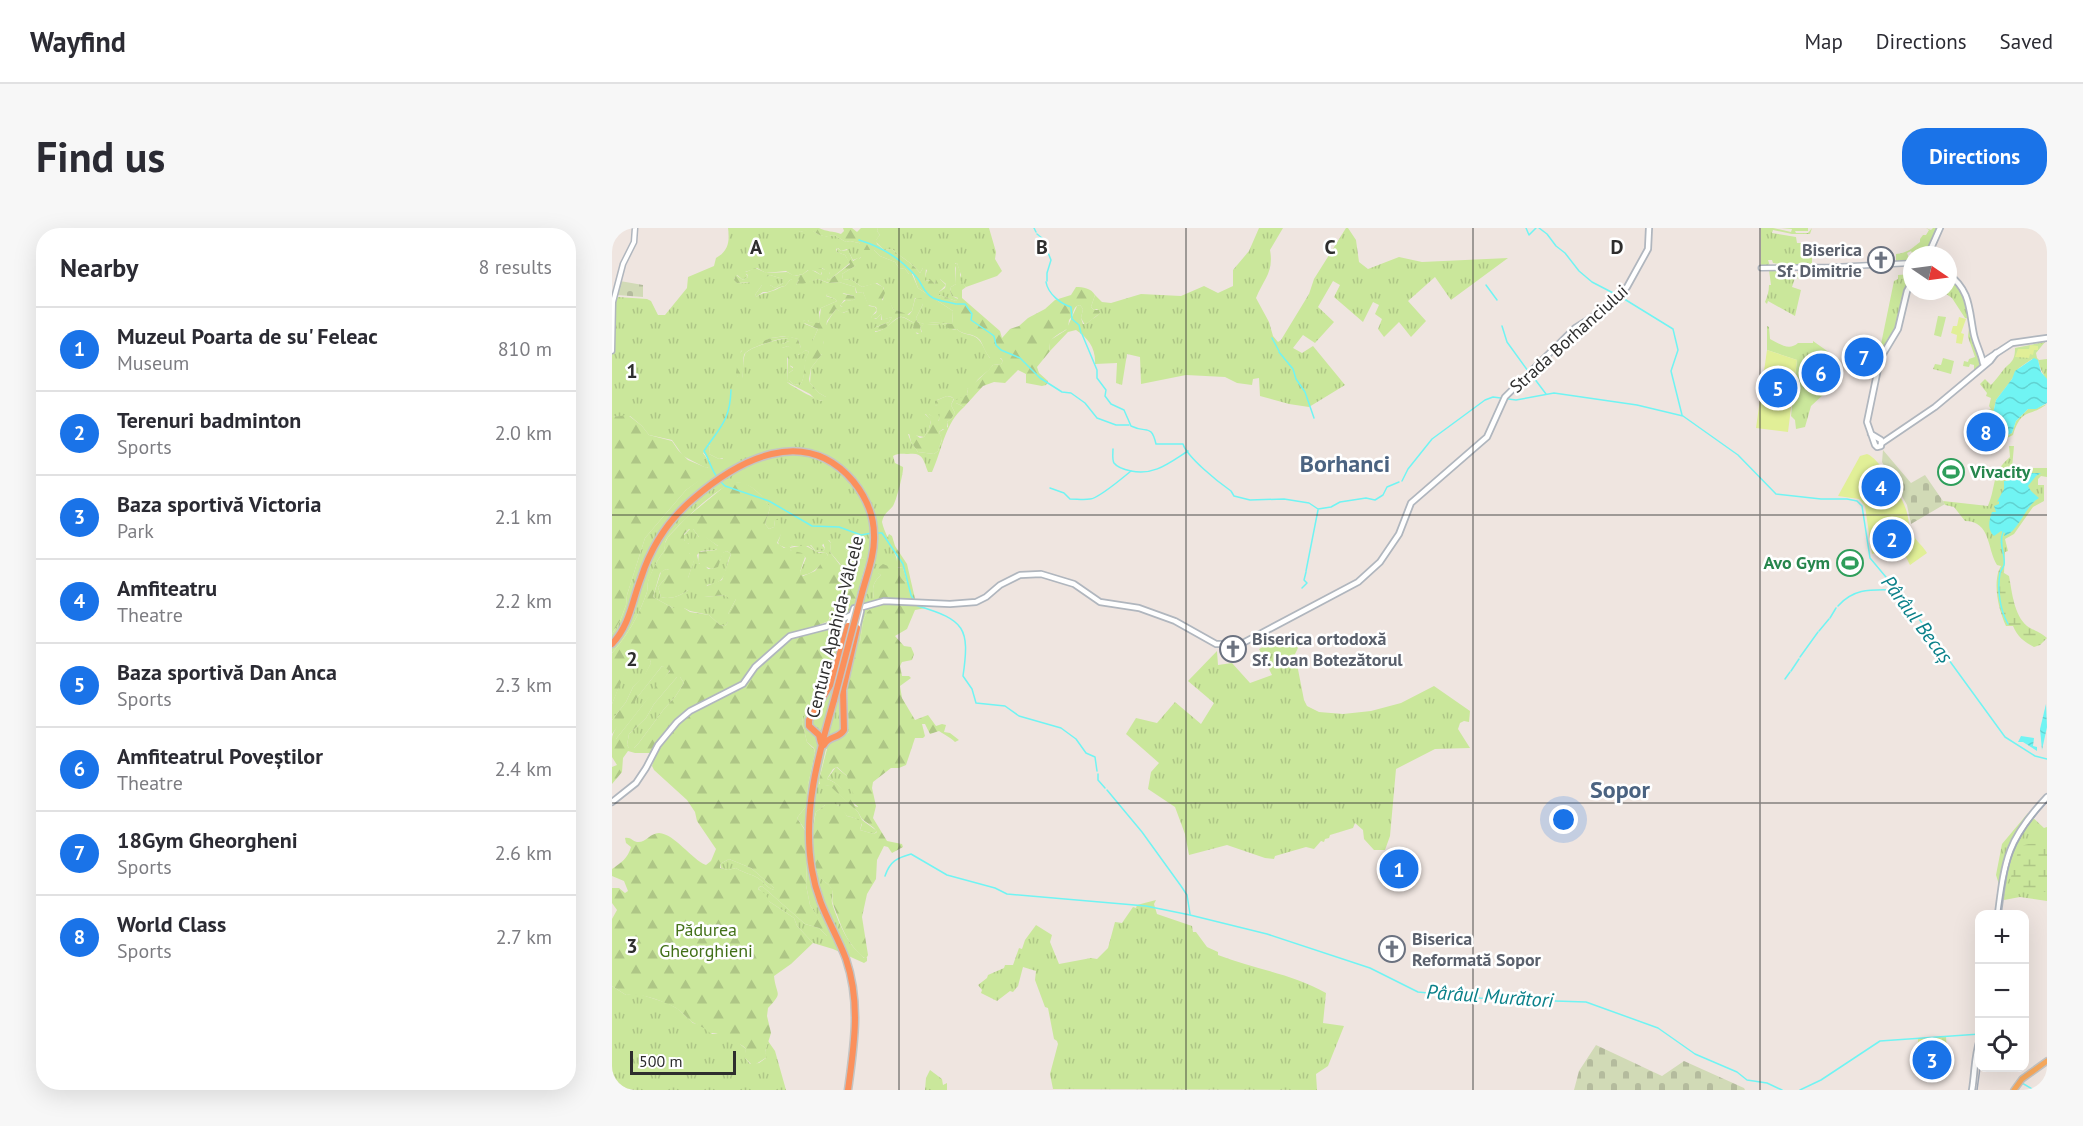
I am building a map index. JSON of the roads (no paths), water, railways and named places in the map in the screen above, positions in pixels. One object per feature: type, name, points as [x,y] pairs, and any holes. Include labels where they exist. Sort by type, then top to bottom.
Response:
[{"type":"highway","name":"Centura Apahida-Vâlcele","points":[[612,644],[624,627],[648,559],[658,538],[695,497],[730,472],[749,461],[773,453],[801,453],[820,458],[842,470],[862,493],[870,510],[874,536],[871,559],[810,800],[809,839],[818,899],[844,954],[853,993],[856,1027],[848,1090]]},
{"type":"highway","points":[[818,764],[820,738],[811,729],[809,720],[831,684],[851,630]]},
{"type":"highway","points":[[818,764],[825,741],[830,737],[839,736],[845,728],[842,694],[851,630]]},
{"type":"highway","points":[[811,729],[818,731],[823,728],[834,700]]},
{"type":"highway","points":[[834,700],[828,729],[832,734],[839,736]]},
{"type":"main road","name":"Strada Borhanciului","points":[[612,802],[636,783],[658,745],[677,722],[690,711],[743,684],[755,667],[790,636],[843,620],[851,615],[853,609],[860,610],[884,601],[950,604],[976,602],[1000,585],[1020,575],[1041,574],[1074,584],[1100,602],[1139,608],[1175,621],[1214,644],[1238,645],[1358,582],[1388,553],[1399,534],[1411,503],[1489,435],[1504,398],[1575,328],[1606,308],[1632,281],[1645,254],[1650,228]]},
{"type":"main road","points":[[1932,246],[1940,228]]},
{"type":"main road","points":[[1957,283],[1970,304],[1974,333],[1985,362]]},
{"type":"main road","points":[[1904,300],[1898,329],[1880,361],[1867,422],[1871,434],[1879,441],[1888,438],[1935,407],[1985,362],[2013,342],[2047,338]]},
{"type":"main road","points":[[851,630],[860,610]]},
{"type":"main road","points":[[851,615],[851,630]]},
{"type":"main road","points":[[843,620],[847,620],[851,630]]},
{"type":"main road","points":[[1999,910],[2005,864],[2012,845],[2024,824],[2047,797]]},
{"type":"main road","points":[[1972,1090],[1975,1055]]},
{"type":"main road","points":[[2014,1090],[2021,1080],[2047,1061]]},
{"type":"street","points":[[612,351],[613,302],[623,264],[634,242],[635,228]]},
{"type":"street","points":[[1761,268],[1903,263]]},
{"type":"water","points":[[2034,358],[2038,360],[2041,372],[2047,379],[2047,403],[2036,409],[2028,409],[2016,421],[2012,433],[2004,437],[1993,414],[1996,400],[2012,379],[2015,371]]},
{"type":"water","points":[[2029,473],[2041,473],[2028,486],[2039,498],[2009,534],[2004,536],[2005,533],[2001,531],[1994,536],[1990,531],[1989,522],[1992,512],[1996,512],[1994,506],[1999,504],[1999,501],[1997,502],[2004,489],[2004,481]]},
{"type":"water","points":[[2046,704],[2047,727],[2042,750],[2040,729]]},
{"type":"water","points":[[2021,736],[2034,738],[2033,746],[2037,747],[2037,751],[2023,742],[2018,742]]},
{"type":"waterway","points":[[1034,228],[1036,232]]},
{"type":"waterway","name":"Pârâul Becaș","points":[[1526,228],[1529,235],[1536,228]]},
{"type":"waterway","name":"Pârâul Becaș","points":[[1539,228],[1565,253],[1579,271],[1592,282],[1617,295]]},
{"type":"waterway","points":[[1037,234],[1042,238],[1051,260],[1047,281]]},
{"type":"waterway","points":[[859,240],[876,246],[899,260],[933,298],[956,304]]},
{"type":"waterway","points":[[1046,282],[1055,298],[1071,307],[1072,319],[1079,325],[1081,333]]},
{"type":"waterway","points":[[1486,285],[1497,300]]},
{"type":"waterway","name":"Pârâul Becaș","points":[[1621,297],[1673,329],[1678,350],[1671,371],[1682,415]]},
{"type":"waterway","points":[[957,304],[965,304],[972,314],[971,320],[994,336],[996,345],[1001,350],[1020,358],[1040,378],[1062,392],[1071,393],[1085,403],[1097,418],[1116,425],[1129,425]]},
{"type":"waterway","points":[[1502,326],[1507,342],[1528,371]]},
{"type":"waterway","name":"Pârâul Becaș","points":[[1082,334],[1097,370],[1097,378],[1106,390],[1105,396],[1111,404],[1124,410],[1131,426],[1150,431],[1156,444],[1183,444],[1197,462],[1234,496],[1250,500],[1284,499],[1309,503],[1318,509],[1331,507],[1340,502],[1366,498],[1375,500],[1383,495],[1387,487],[1399,482]]},
{"type":"waterway","points":[[1272,338],[1279,351]]},
{"type":"waterway","points":[[1279,352],[1293,369],[1296,379],[1305,392],[1314,418]]},
{"type":"waterway","points":[[1531,374],[1546,394]]},
{"type":"waterway","name":"Pârâul Murători","points":[[718,478],[704,451],[726,417],[731,390]]},
{"type":"waterway","name":"Pârâul Becaș","points":[[1402,481],[1408,469],[1432,439],[1485,400],[1493,397],[1516,400],[1554,393],[1637,405],[1683,416],[1738,455],[1776,494],[1857,501],[1862,506],[1870,558],[1906,601],[2005,737],[2035,756],[2047,759]]},
{"type":"waterway","points":[[1113,449],[1115,464],[1127,470],[1139,472],[1154,470],[1188,451]]},
{"type":"waterway","points":[[1050,488],[1064,493],[1070,499],[1090,499],[1131,471]]},
{"type":"waterway","name":"Pârâul Murători","points":[[721,482],[725,486],[769,501],[812,526],[839,527],[861,535],[872,533]]},
{"type":"waterway","points":[[1306,571],[1318,510]]},
{"type":"waterway","points":[[2003,532],[2001,541],[2004,565],[2000,573],[1999,593],[2008,624]]},
{"type":"waterway","name":"Pârâul Murători","points":[[877,533],[882,533],[903,564],[914,600]]},
{"type":"waterway","points":[[1302,588],[1307,583],[1304,580],[1306,572]]},
{"type":"waterway","points":[[1838,606],[1851,595],[1865,591],[1897,590]]},
{"type":"waterway","name":"Pârâul Murători","points":[[916,603],[918,606],[946,616],[961,628],[966,647],[963,676],[972,689],[976,703],[1005,706],[1019,716],[1061,728],[1076,739],[1086,753],[1095,757],[1097,771]]},
{"type":"waterway","points":[[1830,618],[1836,608]]},
{"type":"waterway","points":[[1819,631],[1829,619]]},
{"type":"waterway","points":[[1800,657],[1818,632]]},
{"type":"waterway","points":[[1791,671],[1799,659]]},
{"type":"waterway","points":[[1785,679],[1790,672]]},
{"type":"waterway","points":[[1098,774],[1098,780],[1105,788]]},
{"type":"waterway","name":"Pârâul Murători","points":[[1107,790],[1142,832],[1181,886],[1187,895],[1190,914]]},
{"type":"waterway","name":"Pârâul Murători","points":[[885,876],[895,861],[911,854],[947,875],[995,888],[1007,894],[1146,906],[1267,934],[1370,968],[1418,992],[1489,999],[1586,1002],[1658,1028],[1695,1054],[1737,1072],[1747,1080],[1767,1083],[1782,1090]]},
{"type":"waterway","name":"Pârâul Murători","points":[[1800,1090],[1821,1080],[1880,1041],[1975,1034]]},
{"type":"waterway","name":"Pârâul Murători","points":[[2022,1083],[2034,1090]]},
{"type":"railway","points":[[2001,910],[2008,867],[2018,841],[2025,828],[2047,802]]},
{"type":"railway","points":[[1977,1090],[1979,1072]]},
{"type":"place","name":"Biserica Sf. Dimitrie","points":[[1881,260]]},
{"type":"place","name":"18Gym Gheorgheni","points":[[1864,357]]},
{"type":"place","name":"Amfiteatrul Poveștilor","points":[[1821,373]]},
{"type":"place","name":"Baza sportivă Dan Anca","points":[[1778,388]]},
{"type":"place","name":"World Class","points":[[1986,432]]},
{"type":"place","name":"Vivacity","points":[[1951,472]]},
{"type":"place","name":"Amfiteatru","points":[[1881,487]]},
{"type":"place","name":"Terenuri badminton","points":[[1892,539]]},
{"type":"place","name":"Avo Gym","points":[[1850,563]]},
{"type":"place","name":"Biserica ortodoxă Sf. Ioan Botezătorul","points":[[1233,649]]},
{"type":"place","name":"Muzeul Poarta de su' Feleac","points":[[1399,869]]},
{"type":"place","name":"Biserica Reformată Sopor","points":[[1392,949]]},
{"type":"place","name":"Baza sportivă Victoria","points":[[1932,1060]]},
{"type":"district","name":"Borhanci","points":[[1345,464]]},
{"type":"district","name":"Sopor","points":[[1620,790]]},
{"type":"park label","name":"Pădurea Gheorghieni","points":[[706,940]]}]
